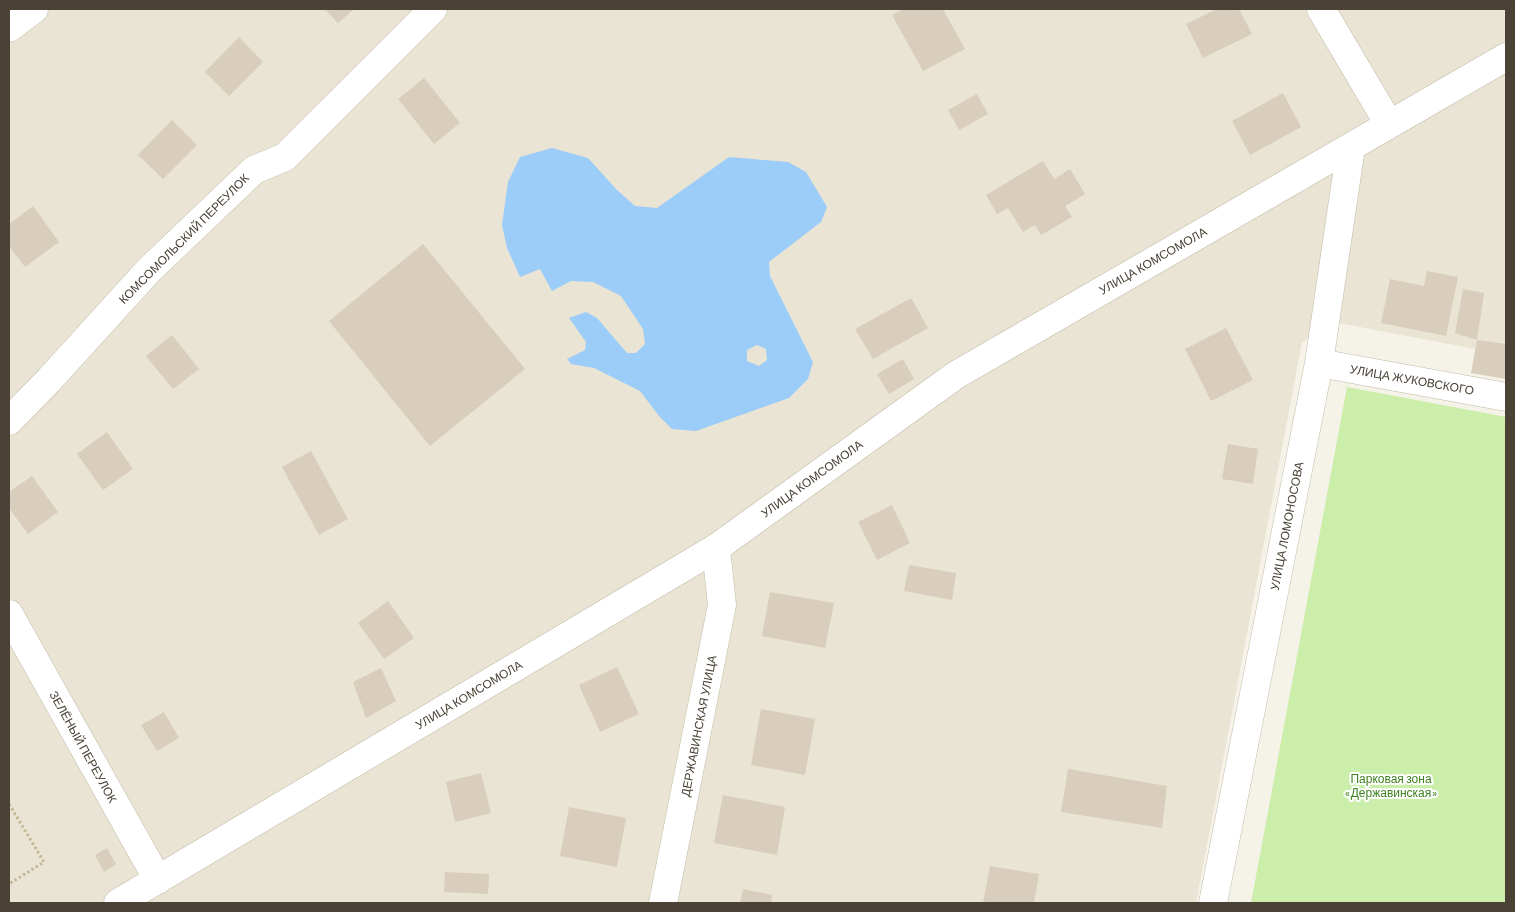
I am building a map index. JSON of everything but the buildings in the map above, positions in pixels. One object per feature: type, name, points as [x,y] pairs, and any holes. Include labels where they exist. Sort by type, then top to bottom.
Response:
[{"type":"street","points":[[9,28],[34,9]]},
{"type":"street","name":"КОМСОМОЛЬСКИЙ ПЕРЕУЛОК","points":[[9,421],[149,270],[254,170],[285,157],[433,9]]},
{"type":"street","points":[[1321,9],[1389,124]]},
{"type":"street","name":"УЛИЦА КОМСОМОЛА","points":[[118,903],[716,548],[956,375],[1506,57]]},
{"type":"street","name":"УЛИЦА ЛОМОНОСОВА","points":[[1214,903],[1319,363],[1351,147]]},
{"type":"street","name":"УЛИЦА ЖУКОВСКОГО","points":[[1319,363],[1506,398]]},
{"type":"street","name":"ДЕРЖАВИНСКАЯ УЛИЦА","points":[[663,903],[722,606],[716,548]]},
{"type":"street","name":"ЗЕЛЁНЫЙ ПЕРЕУЛОК","points":[[9,614],[158,880]]},
{"type":"path","points":[[9,804],[44,862],[9,884]]},
{"type":"shaded area","points":[[9,9],[1506,9],[1506,355],[1339,323],[1302,342],[1196,903],[9,903]]},
{"type":"green space","name":"Парковая зона «Державинская»","points":[[1347,387],[1506,417],[1506,903],[1251,903]]},
{"type":"water","points":[[552,148],[588,158],[617,190],[635,206],[657,208],[729,157],[788,162],[806,172],[827,207],[821,222],[769,262],[770,276],[813,362],[808,379],[789,398],[696,431],[672,429],[659,416],[640,391],[594,368],[571,364],[567,359],[585,350],[586,342],[569,318],[586,312],[597,318],[627,353],[636,353],[645,344],[643,329],[621,296],[593,282],[571,281],[552,291],[540,269],[520,277],[507,248],[502,225],[508,182],[520,157]],"holes":[[[757,345],[766,349],[767,360],[759,366],[747,361],[747,350]]]}]
